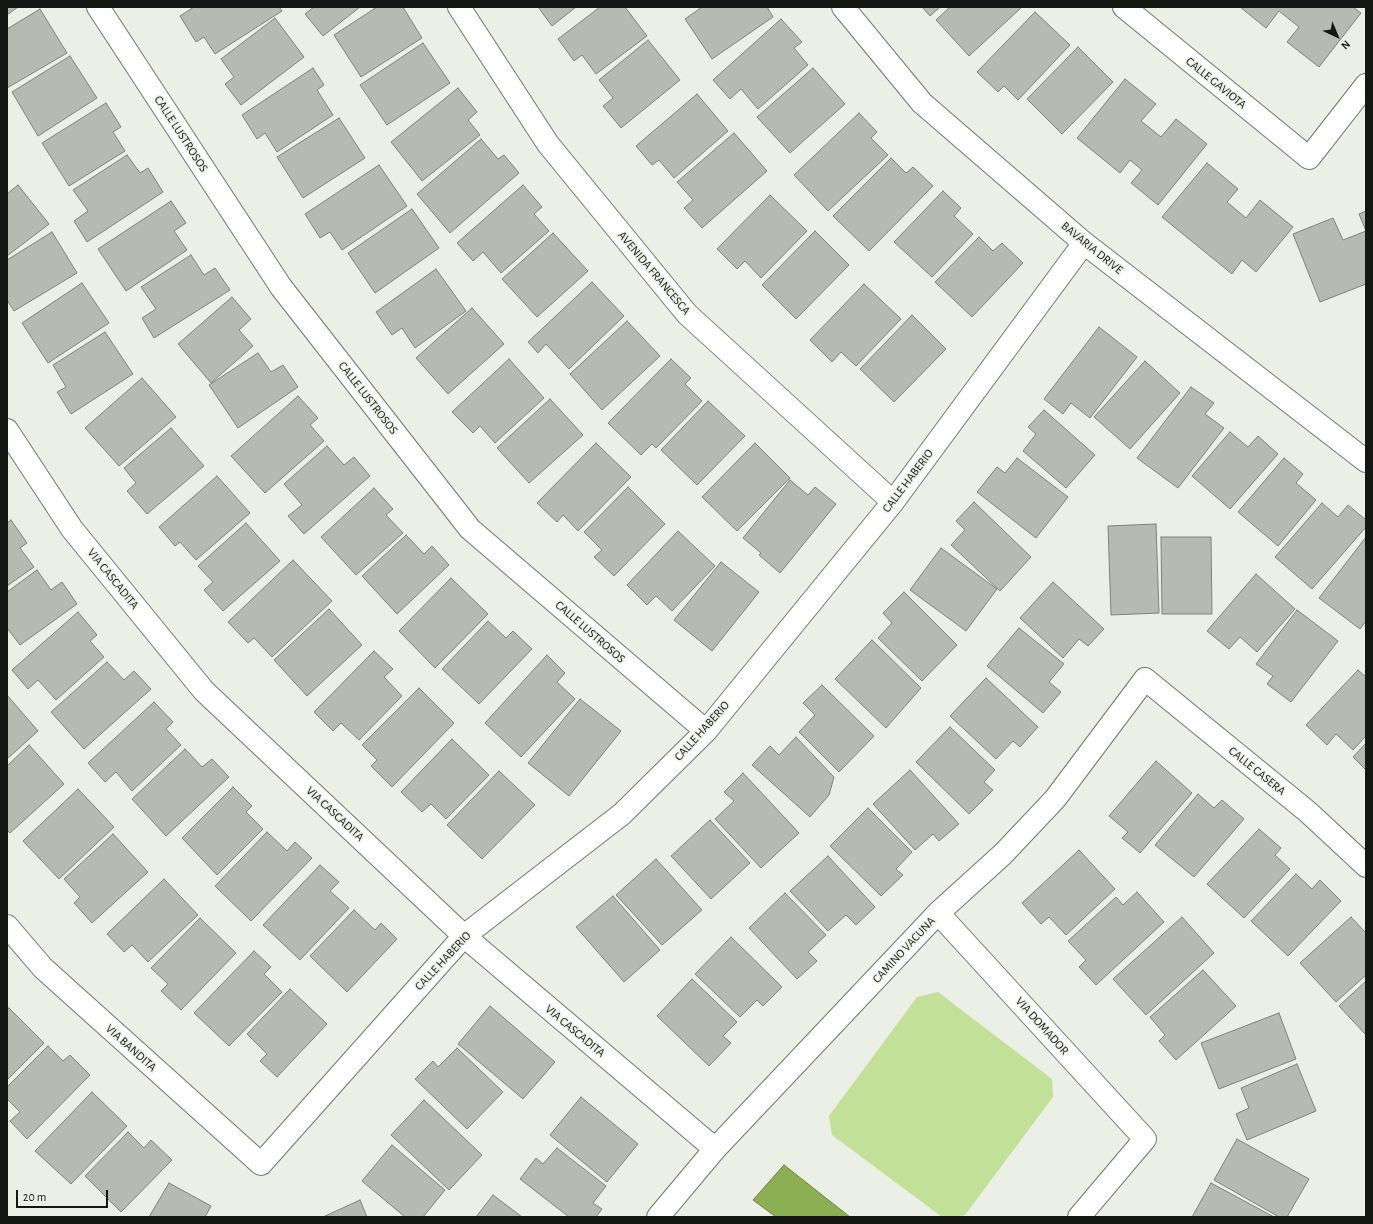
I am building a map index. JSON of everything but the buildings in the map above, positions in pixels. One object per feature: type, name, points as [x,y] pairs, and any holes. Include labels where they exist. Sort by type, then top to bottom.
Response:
[{"type":"street","name":"CALLE LUSTROSOS","points":[[98,7],[281,288],[470,529],[706,731]]},
{"type":"street","name":"AVENIDA FRANCESCA","points":[[459,7],[548,144],[687,314],[893,502]]},
{"type":"street","name":"BAVARIA DRIVE","points":[[844,7],[922,103],[1084,243],[1366,461]]},
{"type":"street","name":"CALLE GAVIOTA","points":[[1124,7],[1309,158],[1366,85]]},
{"type":"street","name":"CALLE HABERIO","points":[[261,1164],[464,936],[622,814],[706,731],[893,502],[1084,243]]},
{"type":"street","name":"VIA CASCADITA","points":[[7,430],[72,529],[204,691],[464,936],[715,1149]]},
{"type":"street","name":"CALLE CASERA","points":[[1145,679],[1308,812],[1366,866]]},
{"type":"street","name":"CAMINO VACUNA","points":[[658,1217],[715,1149],[938,913],[1003,854],[1055,798],[1145,679]]},
{"type":"street","name":"VIA DOMADOR","points":[[938,913],[1145,1139],[1079,1217]]},
{"type":"street","name":"VIA BANDITA","points":[[7,926],[43,968],[261,1164]]},
{"type":"shaded area","points":[[938,992],[1052,1079],[1053,1097],[965,1215],[958,1217],[942,1217],[832,1135],[829,1116],[917,997]]},
{"type":"shaded area","points":[[784,1165],[850,1217],[776,1217],[753,1200]]}]
